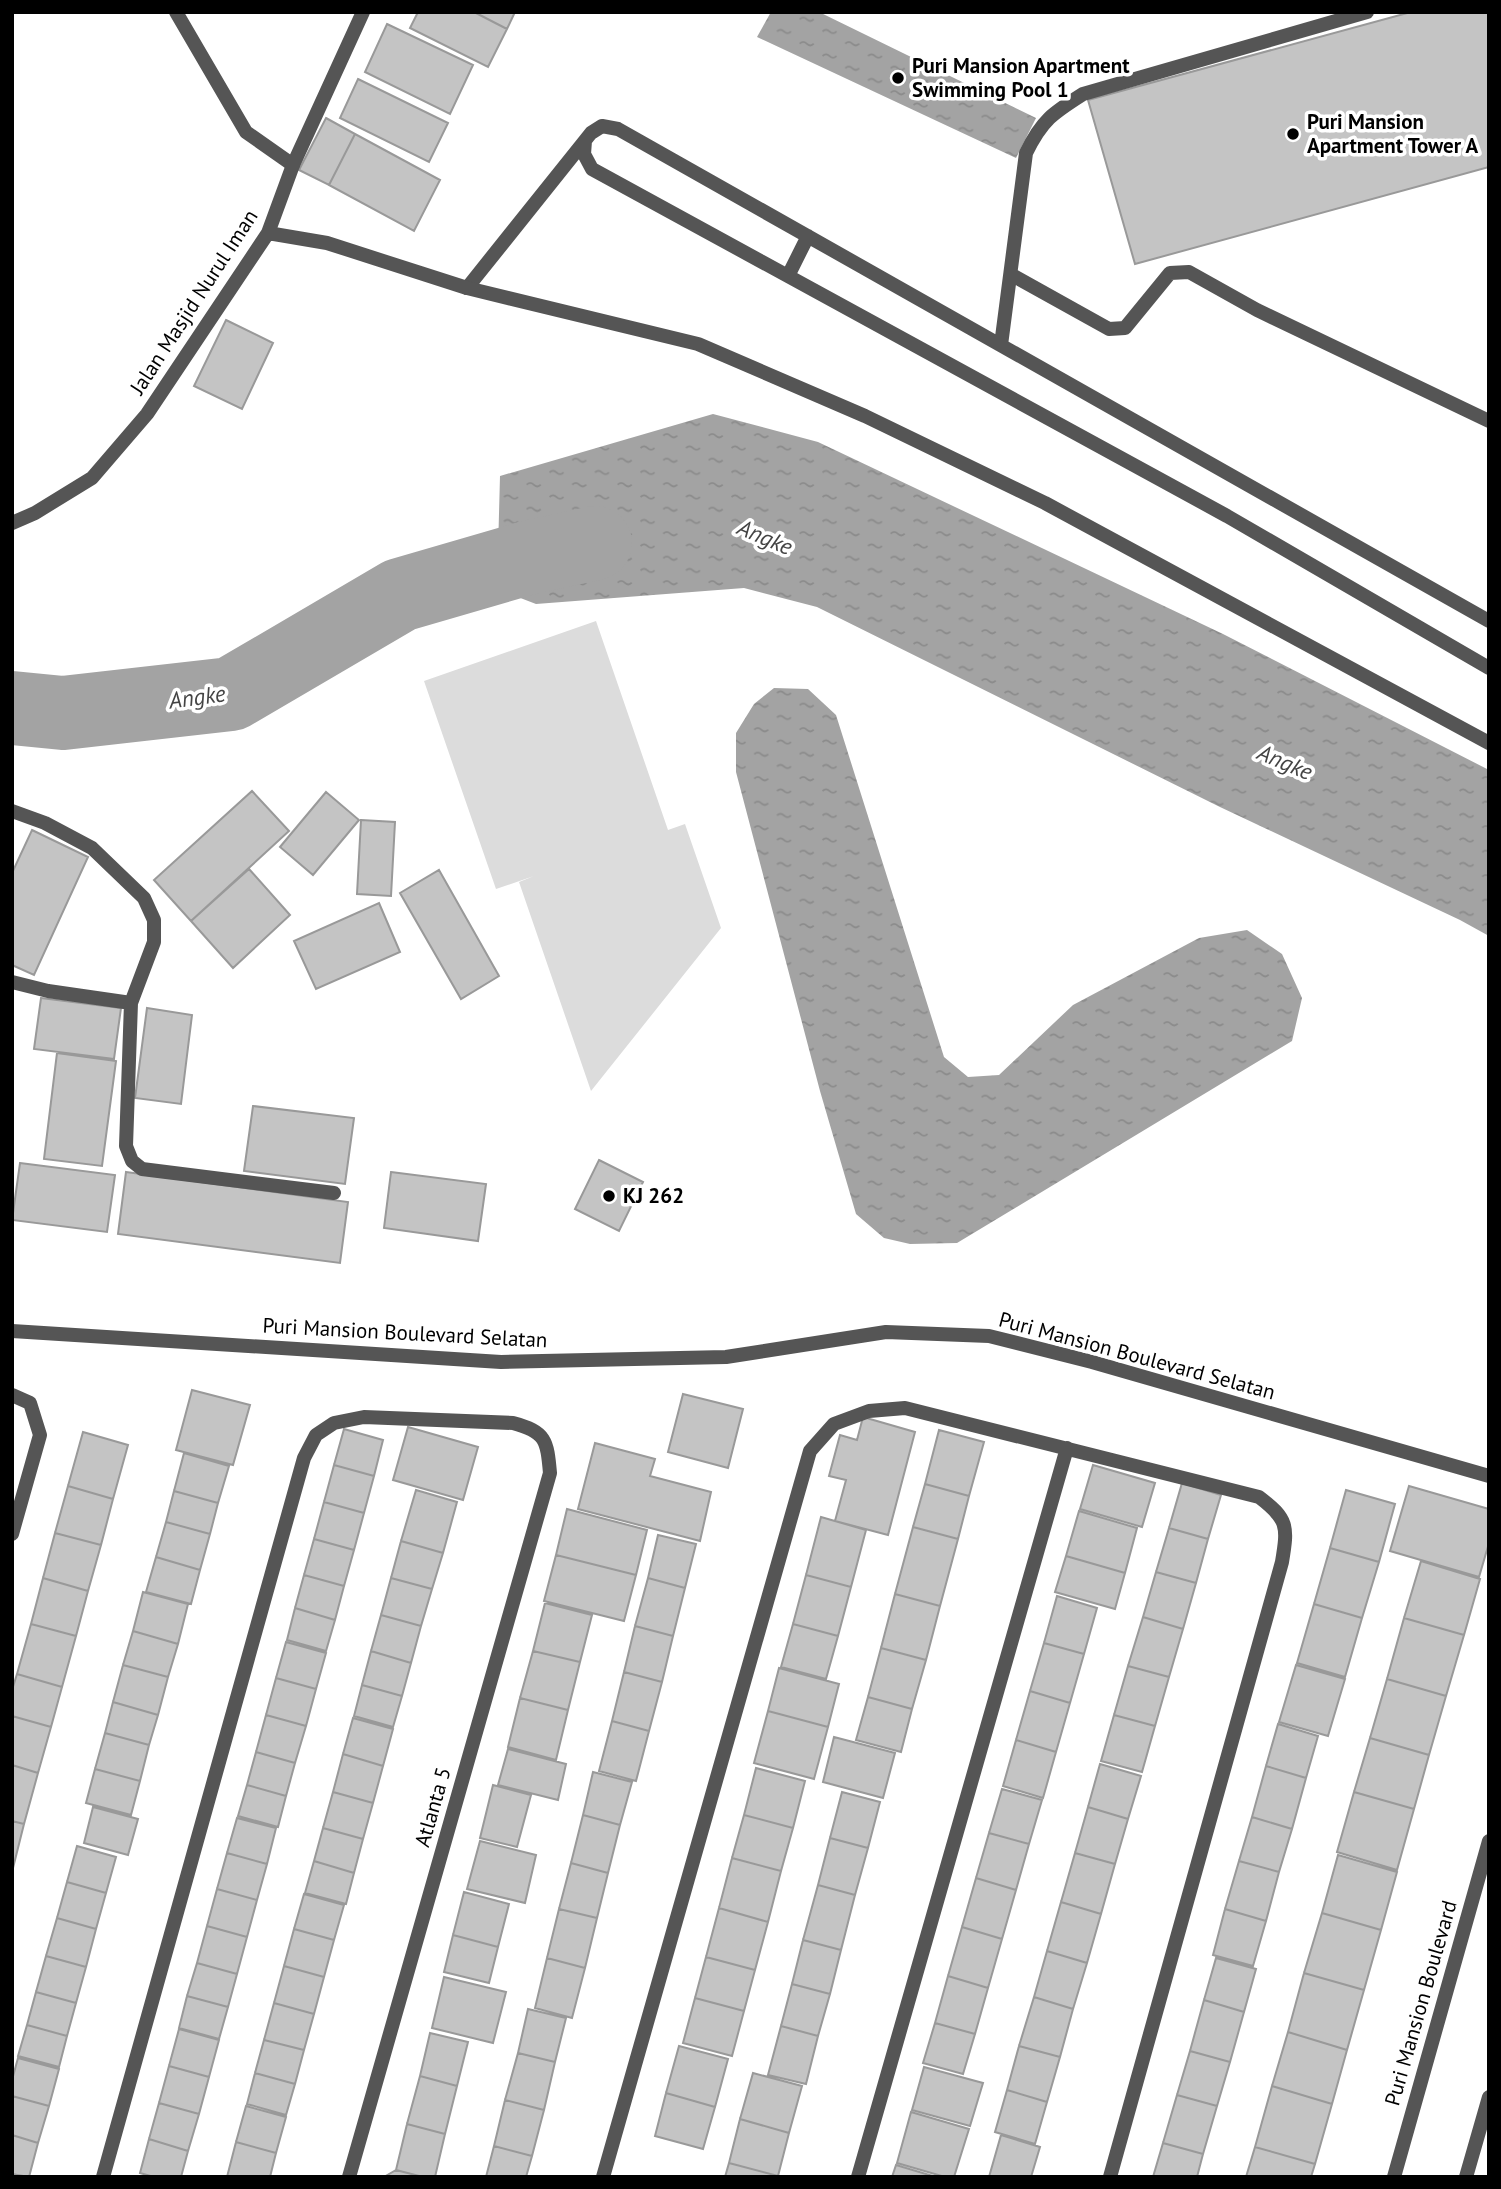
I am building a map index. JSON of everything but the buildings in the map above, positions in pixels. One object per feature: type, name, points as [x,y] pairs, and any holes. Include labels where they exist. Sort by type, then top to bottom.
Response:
[{"type":"street","points":[[176,12],[246,132],[293,165]]},
{"type":"street","name":"Jalan Masjid Nurul Iman","points":[[12,523],[35,513],[92,478],[147,414],[268,233],[293,165],[363,12]]},
{"type":"street","points":[[1002,345],[1026,152],[1035,132],[1051,114],[1083,94],[1367,12]]},
{"type":"street","points":[[467,288],[591,132],[602,126],[618,129],[1489,621]]},
{"type":"street","points":[[585,141],[584,154],[592,169],[1215,510],[1489,668]]},
{"type":"street","points":[[268,233],[327,243],[467,288],[698,344],[864,416],[1045,503],[1489,743]]},
{"type":"street","points":[[788,276],[808,236]]},
{"type":"street","points":[[1012,275],[1109,330],[1125,328],[1170,273],[1189,272],[1256,310],[1489,421]]},
{"type":"street","points":[[12,811],[45,823],[92,848],[144,898],[154,920],[154,942],[131,1003],[126,1146],[132,1161],[142,1169],[334,1193]]},
{"type":"street","points":[[12,982],[48,991],[131,1003]]},
{"type":"street","name":"Puri Mansion Boulevard Selatan","points":[[12,1331],[501,1362],[726,1357],[886,1332],[989,1336],[1093,1362],[1489,1476]]},
{"type":"street","points":[[12,1395],[30,1403],[40,1435],[12,1534]]},
{"type":"street","points":[[603,2177],[810,1451],[834,1424],[869,1410],[905,1408],[1259,1497],[1279,1512],[1286,1535],[1282,1562],[1110,2177]]},
{"type":"street","name":"Atlanta 5","points":[[103,2177],[304,1458],[316,1435],[334,1423],[364,1417],[513,1423],[535,1429],[548,1448],[550,1473],[349,2177]]},
{"type":"street","points":[[858,2177],[1067,1448]]},
{"type":"street","name":"Puri Mansion Boulevard","points":[[1394,2177],[1489,1841]]},
{"type":"street","points":[[1466,2177],[1489,2097]]},
{"type":"shaded area","points":[[596,621],[668,830],[685,824],[721,928],[591,1091],[519,882],[534,876],[496,889],[424,681]]},
{"type":"water","name":"Puri Mansion Apartment Swimming Pool 1","points":[[771,12],[819,12],[1036,118],[1016,158],[757,37]]},
{"type":"water","points":[[713,414],[818,442],[1223,634],[1489,770],[1489,936],[1220,807],[817,607],[744,588],[536,604],[497,589],[500,476]]},
{"type":"water","points":[[774,688],[808,689],[836,715],[944,1057],[968,1077],[999,1075],[1073,1005],[1199,938],[1247,930],[1282,954],[1302,998],[1292,1041],[957,1243],[910,1244],[884,1238],[856,1214],[820,1091],[736,772],[736,733],[754,704]]},
{"type":"waterway","name":"Angke","points":[[12,708],[63,713],[231,694],[400,595],[527,558],[595,543]]},
{"type":"place","name":"Puri Mansion Apartment Swimming Pool 1","points":[[898,78]]},
{"type":"place","name":"Puri Mansion Apartment Tower A","points":[[1293,134]]},
{"type":"place","name":"KJ 262","points":[[609,1196]]}]
